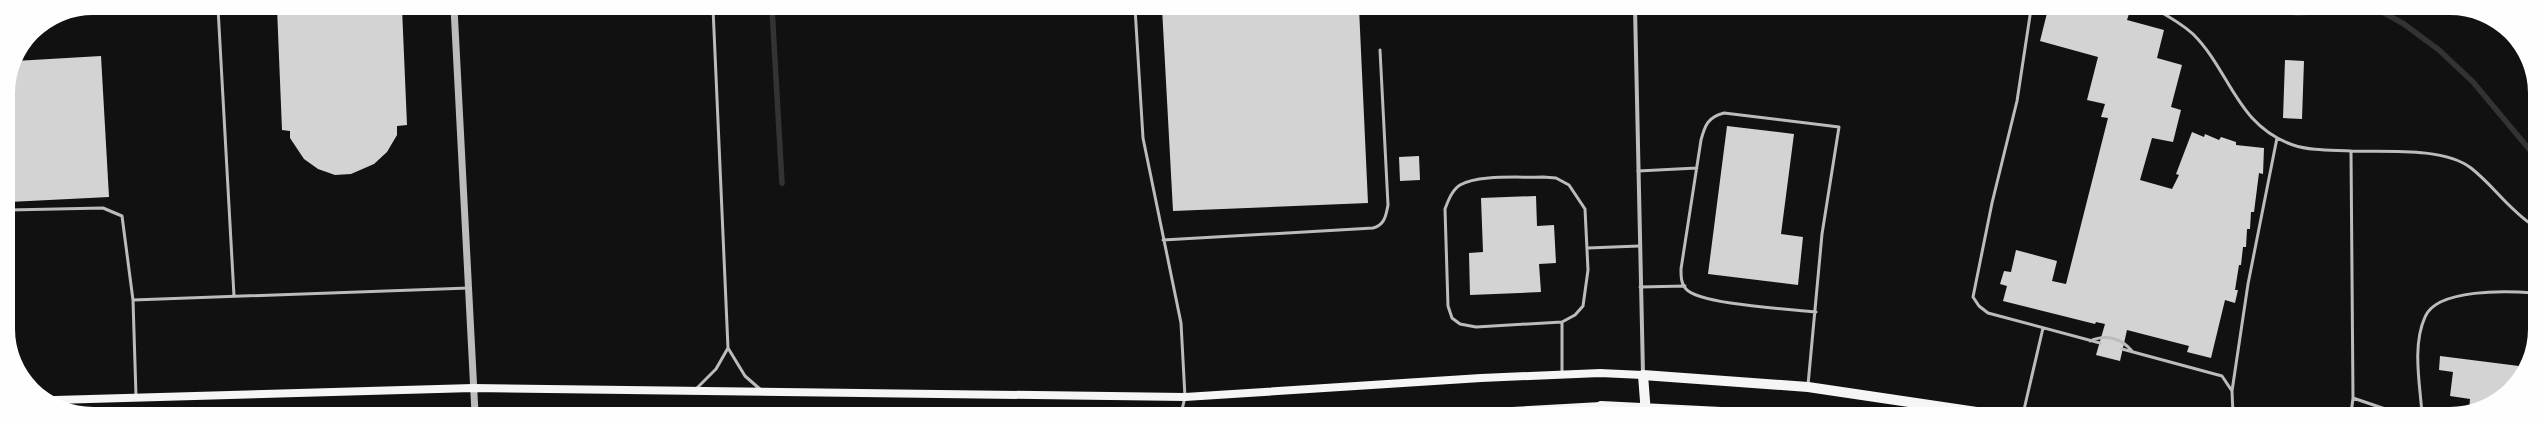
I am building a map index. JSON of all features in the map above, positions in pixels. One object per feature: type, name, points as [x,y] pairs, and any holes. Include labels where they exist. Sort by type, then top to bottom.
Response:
[{"type":"main road","points":[[61,400],[136,396],[473,388],[762,390],[1185,397],[1562,374],[1643,375],[1808,387],[1943,407]]},
{"type":"main road","points":[[1643,375],[1645,407]]},
{"type":"main road","points":[[1583,407],[1612,407]]},
{"type":"street","points":[[454,15],[475,407]]},
{"type":"street","points":[[1635,15],[1643,375]]},
{"type":"lane","points":[[218,15],[234,296]]},
{"type":"lane","points":[[713,15],[728,348],[745,376],[762,390]]},
{"type":"lane","points":[[1135,15],[1143,138],[1181,323],[1185,397],[1183,407]]},
{"type":"lane","points":[[2030,15],[2017,101],[1992,203],[1974,297],[1979,306],[1988,313],[2100,343]]},
{"type":"lane","points":[[2164,15],[2193,34],[2212,59],[2243,109],[2277,138],[2308,149],[2410,152],[2455,159],[2470,167],[2520,218],[2528,223]]},
{"type":"lane","points":[[1163,240],[1373,228],[1382,223],[1388,205],[1380,50]]},
{"type":"lane","points":[[1808,387],[1816,312],[1822,234],[1839,127],[1724,113],[1714,115],[1706,123],[1697,168],[1681,269],[1681,280],[1693,294],[1708,300],[1816,312]]},
{"type":"lane","points":[[2233,407],[2232,391],[2248,284],[2277,138]]},
{"type":"lane","points":[[2351,151],[2352,407]]},
{"type":"lane","points":[[1638,171],[1697,168]]},
{"type":"lane","points":[[1556,178],[1569,185],[1585,209],[1588,248],[1586,291],[1583,306],[1575,315],[1562,322],[1476,326],[1460,324],[1452,318],[1448,306],[1445,209],[1450,197],[1459,186],[1478,179],[1556,178]]},
{"type":"lane","points":[[15,210],[103,208],[122,216],[133,300],[136,396]]},
{"type":"lane","points":[[1588,248],[1639,246]]},
{"type":"lane","points":[[1640,287],[1685,286]]},
{"type":"lane","points":[[133,300],[469,288]]},
{"type":"lane","points":[[2422,407],[2419,344],[2425,315],[2437,304],[2460,295],[2512,292],[2528,293]]},
{"type":"lane","points":[[1562,322],[1562,374]]},
{"type":"lane","points":[[2025,407],[2043,328]]},
{"type":"lane","points":[[2090,341],[2102,336],[2124,342],[2132,352]]},
{"type":"lane","points":[[695,390],[716,369],[728,348]]},
{"type":"lane","points":[[2122,349],[2222,376],[2232,391]]},
{"type":"lane","points":[[2353,398],[2379,407]]},
{"type":"building","points":[[277,15],[402,15],[407,125],[397,126],[397,135],[387,152],[374,164],[351,174],[335,175],[318,169],[304,159],[290,138],[290,131],[282,130]]},
{"type":"building","points":[[1162,15],[1359,15],[1368,203],[1173,211]]},
{"type":"building","points":[[2046,15],[2129,15],[2127,20],[2164,30],[2157,58],[2182,65],[2171,107],[2181,110],[2173,142],[2152,138],[2140,180],[2172,189],[2179,175],[2176,174],[2192,132],[2204,137],[2205,134],[2219,140],[2221,137],[2236,142],[2236,145],[2264,148],[2263,174],[2259,173],[2254,212],[2251,212],[2250,229],[2247,229],[2246,247],[2243,247],[2241,265],[2239,265],[2235,290],[2238,290],[2235,303],[2225,300],[2211,358],[2187,352],[2189,346],[2127,330],[2120,361],[2096,355],[2105,324],[2096,322],[2095,324],[2003,301],[2007,286],[2000,284],[2004,271],[2011,272],[2016,250],[2057,261],[2052,281],[2066,284],[2108,118],[2101,117],[2105,104],[2087,100],[2098,57],[2040,41]]},
{"type":"building","points":[[101,56],[109,197],[15,202],[15,93],[18,73],[22,61]]},
{"type":"building","points":[[2285,60],[2304,61],[2302,119],[2283,118]]},
{"type":"building","points":[[1727,126],[1794,134],[1781,234],[1803,237],[1798,285],[1708,274]]},
{"type":"building","points":[[1419,156],[1420,180],[1400,181],[1399,157]]},
{"type":"building","points":[[1536,196],[1537,226],[1554,225],[1556,263],[1539,264],[1541,292],[1470,295],[1469,253],[1483,252],[1481,198]]},
{"type":"building","points":[[2440,356],[2518,366],[2512,376],[2501,388],[2484,399],[2470,404],[2470,399],[2450,396],[2453,372],[2439,370]]},
{"type":"waterway","points":[[772,15],[782,183]]},
{"type":"waterway","points":[[2388,15],[2404,24],[2439,50],[2473,82],[2528,148]]}]
